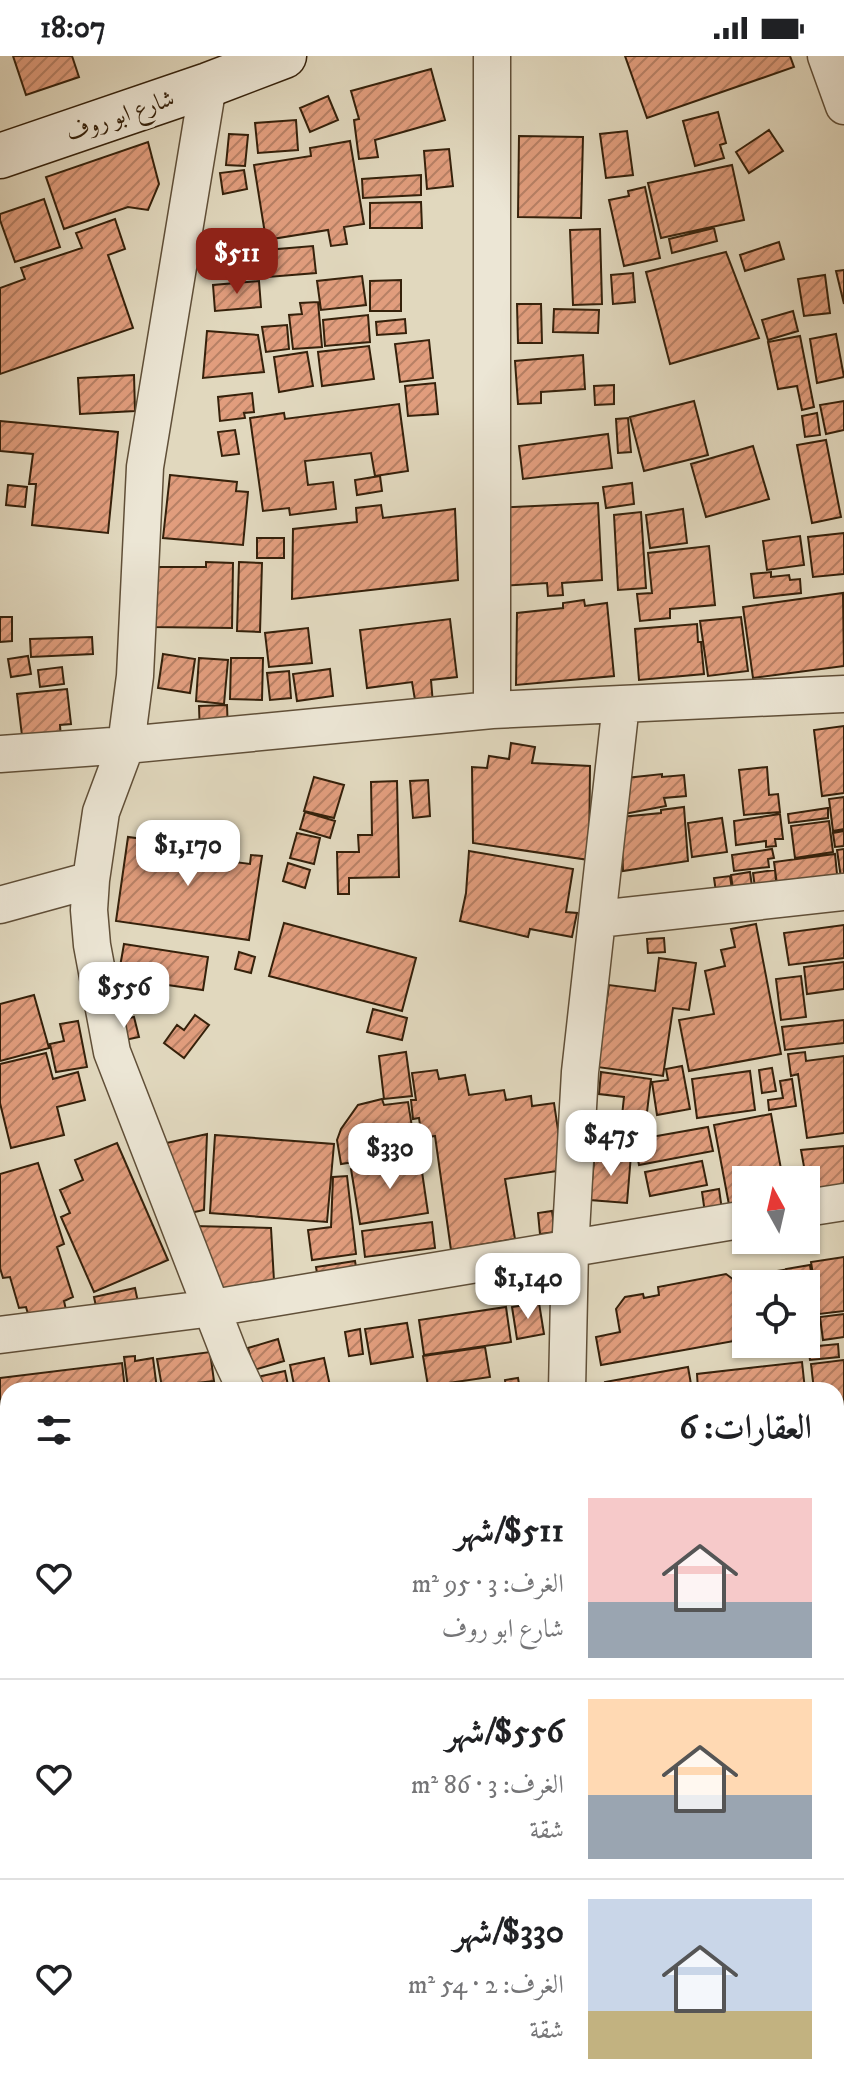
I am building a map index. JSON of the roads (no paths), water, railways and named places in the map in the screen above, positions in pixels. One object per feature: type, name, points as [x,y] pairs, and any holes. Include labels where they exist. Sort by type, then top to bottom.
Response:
[{"type":"street","name":"شارع ابو روف","points":[[0,156],[284,56]]},
{"type":"street","points":[[492,56],[492,710]]},
{"type":"street","points":[[826,56],[844,106]]},
{"type":"street","points":[[208,85],[145,467],[135,676],[126,745],[101,812],[89,910],[92,945],[112,1052],[242,1382]]},
{"type":"street","points":[[0,754],[492,710],[844,694]]},
{"type":"street","points":[[567,1382],[570,1250],[580,1072],[621,704]]},
{"type":"street","points":[[0,905],[91,880]]},
{"type":"street","points":[[598,919],[844,892]]},
{"type":"street","points":[[820,1206],[844,1202]]},
{"type":"street","points":[[0,1335],[213,1308],[732,1221]]}]
